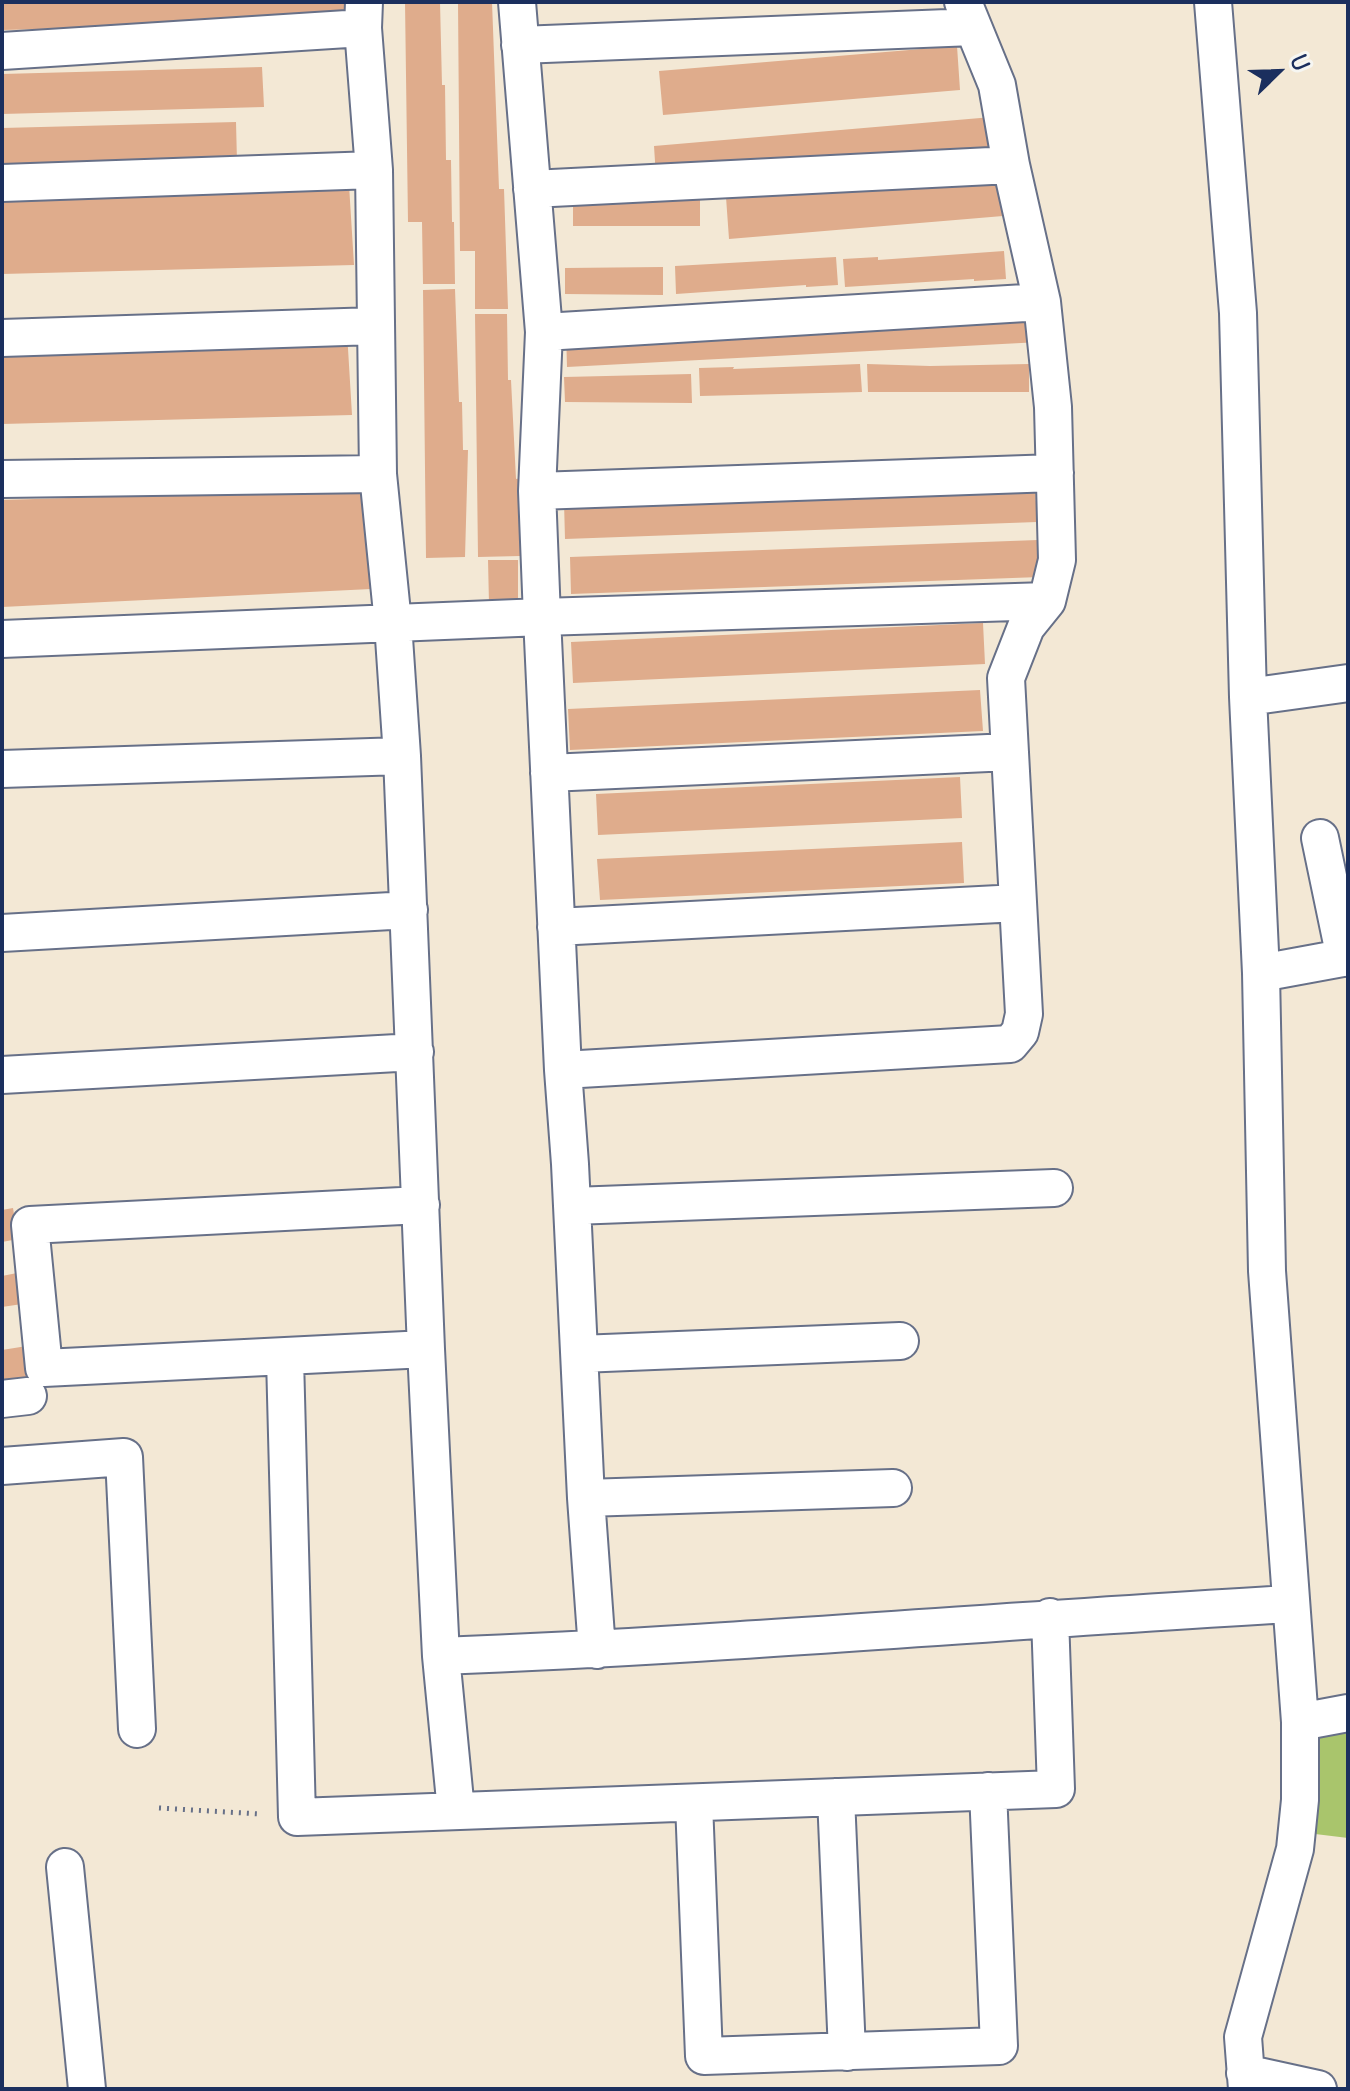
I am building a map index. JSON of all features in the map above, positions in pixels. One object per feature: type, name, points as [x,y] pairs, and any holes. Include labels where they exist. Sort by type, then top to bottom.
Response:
[{"type":"street","points":[[517,2],[544,332],[537,491],[542,617],[563,1070],[597,1650]]},
{"type":"street","points":[[1213,2],[1238,313],[1248,697],[1261,973],[1267,1271],[1300,1722],[1300,1800],[1295,1849],[1243,2037],[1246,2081],[1318,2089]]},
{"type":"street","points":[[520,45],[968,14],[997,85],[1011,165],[1042,302],[1053,407],[1057,560],[1047,601],[1026,627],[1006,678],[1024,1014],[1020,1032],[1010,1044],[563,1070]]},
{"type":"street","points":[[2,51],[363,15],[374,170],[378,474],[402,756],[441,1656],[456,1811]]},
{"type":"street","points":[[532,189],[1011,165]]},
{"type":"street","points":[[2,183],[374,170]]},
{"type":"street","points":[[544,332],[1042,302]]},
{"type":"street","points":[[2,338],[376,326]]},
{"type":"street","points":[[537,491],[1055,473]]},
{"type":"street","points":[[2,479],[378,474]]},
{"type":"street","points":[[2,639],[1047,601]]},
{"type":"street","points":[[1248,697],[1348,683]]},
{"type":"street","points":[[549,773],[1010,752]]},
{"type":"street","points":[[2,769],[402,756]]},
{"type":"street","points":[[1261,973],[1346,958],[1320,838]]},
{"type":"street","points":[[556,927],[1018,903]]},
{"type":"street","points":[[2,933],[409,910]]},
{"type":"street","points":[[2,1075],[415,1052]]},
{"type":"street","points":[[573,1206],[1054,1188]]},
{"type":"street","points":[[421,1205],[30,1225],[44,1368],[426,1349]]},
{"type":"street","points":[[580,1354],[900,1341]]},
{"type":"street","points":[[285,1358],[297,1817],[1056,1789],[1050,1617]]},
{"type":"street","points":[[2,1466],[124,1457],[137,1729]]},
{"type":"street","points":[[586,1498],[893,1488]]},
{"type":"street","points":[[441,1656],[597,1650],[1050,1617],[1290,1604]]},
{"type":"street","points":[[1300,1722],[1348,1713]]},
{"type":"street","points":[[694,1803],[704,2056],[999,2046],[988,1791]]},
{"type":"street","points":[[836,1797],[847,2052]]},
{"type":"street","points":[[65,1867],[87,2089]]},
{"type":"path","points":[[159,1808],[297,1817]]},
{"type":"green space","points":[[1348,1705],[1348,1838],[1307,1833],[1303,1714]]},
{"type":"building","points":[[2,2],[347,2],[347,21],[2,30]]},
{"type":"building","points":[[405,2],[440,2],[446,160],[451,160],[455,284],[423,284],[422,222],[408,222]]},
{"type":"building","points":[[458,2],[492,2],[499,189],[504,189],[508,309],[475,309],[475,251],[460,251]]},
{"type":"building","points":[[957,46],[960,90],[663,115],[659,71]]},
{"type":"building","points":[[262,67],[264,107],[2,114],[2,74]]},
{"type":"building","points":[[992,117],[995,148],[656,177],[654,146]]},
{"type":"building","points":[[236,122],[237,162],[2,168],[2,128]]},
{"type":"building","points":[[999,175],[1003,216],[729,239],[726,197]]},
{"type":"building","points":[[349,185],[354,265],[2,274],[2,194]]},
{"type":"building","points":[[700,198],[700,226],[573,226],[573,200]]},
{"type":"building","points":[[1004,251],[1006,279],[845,287],[843,259],[878,257],[878,260]]},
{"type":"building","points":[[836,257],[838,285],[676,294],[675,266]]},
{"type":"building","points":[[663,267],[663,295],[565,294],[565,268]]},
{"type":"building","points":[[455,289],[459,402],[462,402],[463,450],[468,450],[465,557],[426,558],[423,290]]},
{"type":"building","points":[[1038,307],[1040,342],[567,367],[566,331]]},
{"type":"building","points":[[475,314],[507,314],[508,380],[511,380],[516,479],[521,478],[520,556],[478,557]]},
{"type":"building","points":[[347,332],[352,415],[2,424],[2,341]]},
{"type":"building","points":[[860,364],[862,392],[700,396],[699,368]]},
{"type":"building","points":[[867,364],[1029,364],[1029,392],[868,392]]},
{"type":"building","points":[[691,374],[692,403],[565,402],[564,377]]},
{"type":"building","points":[[1035,485],[1037,522],[565,539],[564,502]]},
{"type":"building","points":[[369,489],[371,589],[2,607],[2,500]]},
{"type":"building","points":[[1038,540],[1040,577],[571,594],[570,557]]},
{"type":"building","points":[[488,560],[518,560],[518,604],[489,604]]},
{"type":"building","points":[[983,623],[985,664],[573,683],[571,642]]},
{"type":"building","points":[[980,690],[983,731],[570,750],[568,709]]},
{"type":"building","points":[[960,777],[962,818],[598,835],[596,794]]},
{"type":"building","points":[[962,842],[964,883],[600,900],[597,859]]},
{"type":"building","points":[[13,1208],[18,1239],[2,1242],[2,1210]]},
{"type":"building","points":[[17,1273],[22,1304],[2,1307],[2,1276]]},
{"type":"building","points":[[33,1345],[38,1376],[2,1382],[2,1350]]}]
